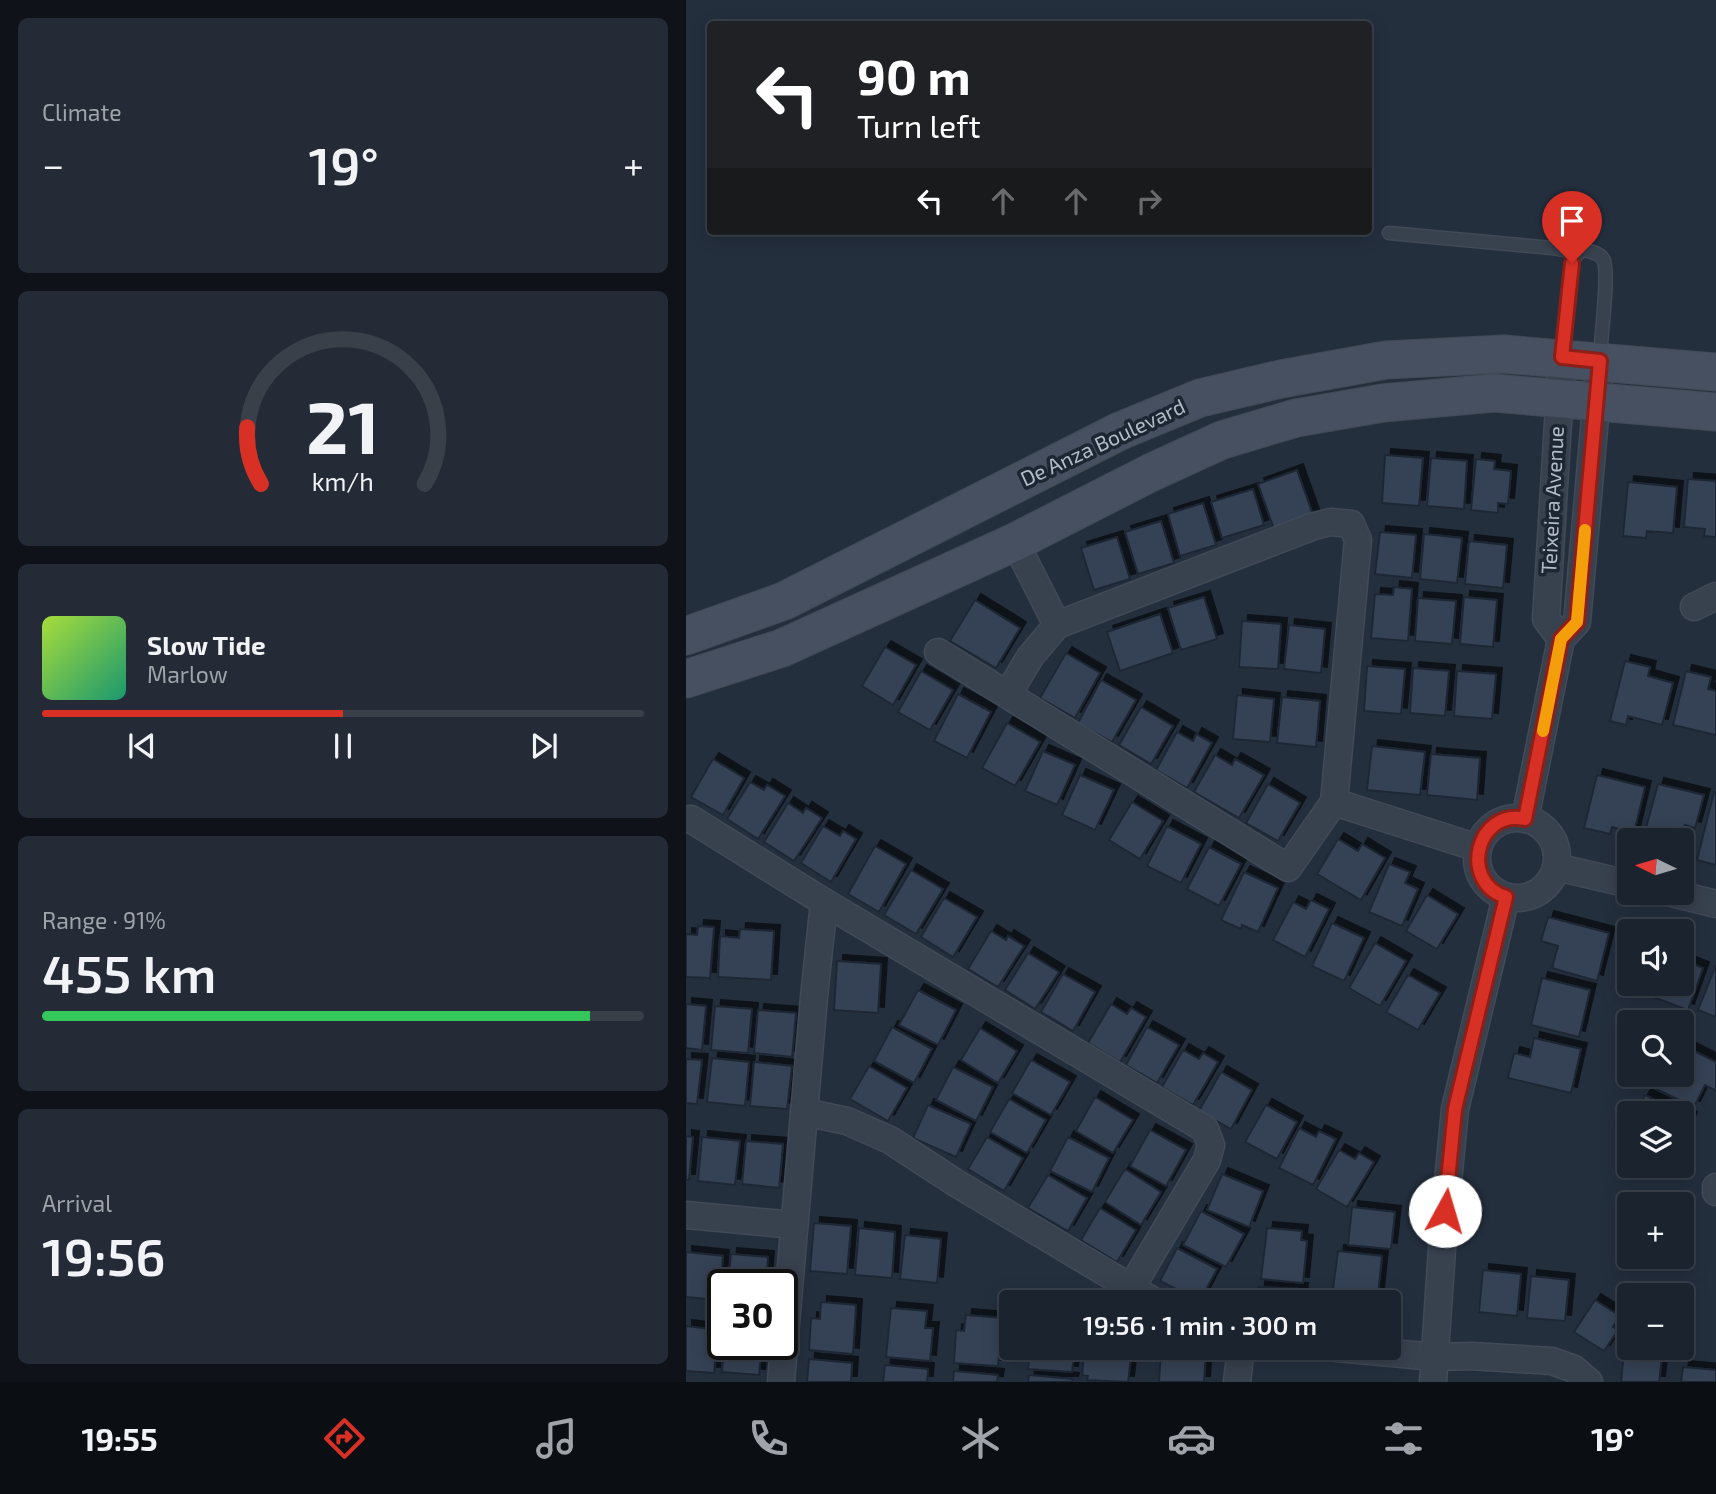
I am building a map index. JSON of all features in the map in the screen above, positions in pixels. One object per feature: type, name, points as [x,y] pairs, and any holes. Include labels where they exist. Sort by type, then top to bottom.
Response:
[{"type":"street","name":"De Anza Boulevard","points":[[686,636],[784,601],[1120,431],[1200,398],[1281,379],[1386,360],[1504,354],[1716,372]]},
{"type":"street","name":"Teixeira Avenue","points":[[1561,639],[1546,619],[1562,357]]},
{"type":"street","name":"Teixeira Avenue","points":[[1525,819],[1561,639],[1577,622],[1600,361]]},
{"type":"street","points":[[686,679],[782,648],[1015,542],[1150,473],[1222,440],[1296,418],[1382,403],[1494,393],[1716,412]]},
{"type":"street","points":[[1041,472],[1015,542],[1057,625]]},
{"type":"street","points":[[937,652],[1288,868],[1334,802],[1359,540],[1351,524],[1331,522],[1314,526],[1057,625],[1030,657],[1008,694]]},
{"type":"street","points":[[1334,802],[1478,848]]},
{"type":"street","points":[[691,819],[824,902],[1205,1129],[1211,1145],[1207,1160],[1131,1288]]},
{"type":"street","points":[[1505,819],[1525,819],[1543,826],[1551,836],[1556,848],[1556,866],[1548,884],[1538,893],[1527,898],[1506,897],[1489,887],[1481,876],[1477,862],[1478,848],[1483,836],[1493,826],[1505,819]]},
{"type":"street","points":[[1556,866],[1617,881]]},
{"type":"street","points":[[1434,1369],[1455,1109],[1506,897]]},
{"type":"street","points":[[1694,899],[1716,904]]},
{"type":"street","points":[[781,1382],[824,902]]},
{"type":"street","points":[[804,1112],[847,1121],[890,1140],[956,1183],[1134,1290]]},
{"type":"street","points":[[686,1216],[794,1224]]},
{"type":"street","points":[[1392,1360],[1434,1369],[1472,1356],[1552,1361],[1574,1369],[1589,1382]]},
{"type":"street","points":[[1237,1382],[1240,1360]]},
{"type":"lane","points":[[1389,233],[1552,248],[1577,253],[1585,250],[1598,254],[1604,260],[1605,288],[1600,361]]},
{"type":"lane","points":[[1562,357],[1572,263],[1577,253]]},
{"type":"building","points":[[1385,455],[1423,458],[1419,506],[1382,503]]},
{"type":"building","points":[[1431,458],[1467,461],[1464,509],[1427,506]]},
{"type":"building","points":[[1476,459],[1495,461],[1494,469],[1511,471],[1508,504],[1498,503],[1498,513],[1471,510]]},
{"type":"building","points":[[1297,470],[1313,515],[1274,529],[1258,484]]},
{"type":"building","points":[[1688,479],[1716,481],[1716,537],[1704,536],[1705,529],[1684,527]]},
{"type":"building","points":[[1628,482],[1677,487],[1673,533],[1647,531],[1646,538],[1623,536]]},
{"type":"building","points":[[1253,489],[1264,525],[1222,538],[1211,502]]},
{"type":"building","points":[[1203,503],[1216,545],[1180,556],[1168,514]]},
{"type":"building","points":[[1161,521],[1174,563],[1138,574],[1125,532]]},
{"type":"building","points":[[1380,532],[1416,535],[1412,578],[1375,574]]},
{"type":"building","points":[[1424,534],[1462,538],[1457,583],[1420,579]]},
{"type":"building","points":[[1117,537],[1130,579],[1094,590],[1081,548]]},
{"type":"building","points":[[1469,541],[1507,545],[1503,588],[1465,584]]},
{"type":"building","points":[[1394,587],[1412,589],[1408,641],[1371,638],[1375,594],[1393,595]]},
{"type":"building","points":[[1204,597],[1217,639],[1181,650],[1168,608]]},
{"type":"building","points":[[1464,597],[1497,600],[1493,647],[1460,644]]},
{"type":"building","points":[[1418,598],[1456,601],[1452,644],[1415,641]]},
{"type":"building","points":[[975,600],[1020,628],[996,668],[950,641]]},
{"type":"building","points":[[1160,614],[1173,653],[1120,671],[1107,632]]},
{"type":"building","points":[[1242,621],[1281,624],[1278,669],[1239,667]]},
{"type":"building","points":[[1289,625],[1325,629],[1321,673],[1284,669]]},
{"type":"building","points":[[885,647],[916,665],[893,705],[862,686]]},
{"type":"building","points":[[1066,653],[1100,673],[1075,718],[1040,698]]},
{"type":"building","points":[[1625,661],[1650,667],[1648,676],[1673,683],[1662,725],[1628,716],[1626,725],[1610,721]]},
{"type":"building","points":[[1367,666],[1405,669],[1401,714],[1364,711]]},
{"type":"building","points":[[1413,668],[1449,671],[1445,716],[1410,713]]},
{"type":"building","points":[[921,671],[953,690],[930,730],[898,712]]},
{"type":"building","points":[[1457,671],[1496,674],[1492,719],[1454,716]]},
{"type":"building","points":[[1686,671],[1711,677],[1708,689],[1716,691],[1716,735],[1673,725]]},
{"type":"building","points":[[1101,680],[1136,700],[1112,742],[1078,723]]},
{"type":"building","points":[[958,694],[991,712],[967,758],[934,741]]},
{"type":"building","points":[[1237,695],[1274,699],[1270,742],[1233,739]]},
{"type":"building","points":[[1282,697],[1320,701],[1316,747],[1277,743]]},
{"type":"building","points":[[1141,707],[1173,726],[1151,764],[1119,745]]},
{"type":"building","points":[[1007,723],[1040,742],[1015,786],[982,768]]},
{"type":"building","points":[[1177,732],[1193,741],[1196,734],[1212,743],[1187,788],[1156,770]]},
{"type":"building","points":[[1372,746],[1425,752],[1420,795],[1367,790]]},
{"type":"building","points":[[1043,751],[1075,765],[1057,805],[1025,791]]},
{"type":"building","points":[[1431,754],[1480,758],[1477,800],[1427,795]]},
{"type":"building","points":[[1215,755],[1232,765],[1235,759],[1264,775],[1239,818],[1194,792]]},
{"type":"building","points":[[713,759],[744,778],[723,815],[691,797]]},
{"type":"building","points":[[1080,775],[1114,790],[1095,830],[1062,815]]},
{"type":"building","points":[[1597,775],[1645,787],[1635,828],[1612,827],[1610,834],[1584,828]]},
{"type":"building","points":[[750,782],[764,790],[767,785],[785,796],[758,839],[727,819]]},
{"type":"building","points":[[1268,784],[1300,803],[1278,841],[1246,823]]},
{"type":"building","points":[[1658,784],[1704,795],[1695,828],[1685,825],[1684,828],[1646,828]]},
{"type":"building","points":[[1716,792],[1716,865],[1697,860]]},
{"type":"building","points":[[1132,802],[1163,821],[1140,859],[1109,840]]},
{"type":"building","points":[[788,803],[803,813],[806,808],[822,818],[794,861],[764,842]]},
{"type":"building","points":[[823,826],[840,836],[843,831],[856,839],[831,882],[801,863]]},
{"type":"building","points":[[1167,826],[1201,844],[1181,883],[1147,866]]},
{"type":"building","points":[[1338,839],[1358,851],[1362,844],[1385,858],[1361,900],[1317,874]]},
{"type":"building","points":[[875,846],[906,864],[879,912],[848,894]]},
{"type":"building","points":[[1209,847],[1241,864],[1219,906],[1187,889]]},
{"type":"building","points":[[1389,864],[1410,872],[1405,883],[1418,889],[1402,926],[1369,912]]},
{"type":"building","points":[[911,870],[943,889],[916,934],[884,915]]},
{"type":"building","points":[[1244,872],[1278,888],[1258,932],[1242,925],[1241,929],[1221,920]]},
{"type":"building","points":[[1427,895],[1458,914],[1437,949],[1406,931]]},
{"type":"building","points":[[944,898],[977,917],[953,957],[921,937]]},
{"type":"building","points":[[1311,900],[1329,909],[1305,957],[1273,940],[1293,902],[1306,909]]},
{"type":"building","points":[[1548,917],[1609,933],[1597,981],[1552,968],[1558,946],[1541,941]]},
{"type":"building","points":[[1332,923],[1364,938],[1344,981],[1312,966]]},
{"type":"building","points":[[698,926],[714,927],[710,978],[686,977],[686,934],[697,935]]},
{"type":"building","points":[[740,929],[774,931],[771,980],[718,977],[720,936],[739,938]]},
{"type":"building","points":[[991,931],[1006,940],[1008,936],[1024,946],[998,987],[968,969]]},
{"type":"building","points":[[1375,943],[1406,961],[1380,1006],[1349,988]]},
{"type":"building","points":[[1028,953],[1059,972],[1035,1009],[1005,990]]},
{"type":"building","points":[[837,961],[881,964],[878,1013],[834,1010]]},
{"type":"building","points":[[1694,965],[1703,968],[1694,993]]},
{"type":"building","points":[[1716,965],[1716,1017],[1698,1010]]},
{"type":"building","points":[[1063,974],[1095,992],[1073,1031],[1041,1012]]},
{"type":"building","points":[[1408,975],[1440,993],[1418,1030],[1386,1012]]},
{"type":"building","points":[[1542,978],[1590,990],[1579,1037],[1531,1025]]},
{"type":"building","points":[[918,990],[956,1010],[938,1045],[899,1025]]},
{"type":"building","points":[[1650,996],[1693,996],[1688,1010]]},
{"type":"building","points":[[686,1004],[706,1006],[702,1050],[686,1048]]},
{"type":"building","points":[[1111,1004],[1127,1014],[1131,1008],[1146,1017],[1120,1062],[1088,1043]]},
{"type":"building","points":[[715,1006],[752,1009],[748,1053],[711,1050]]},
{"type":"building","points":[[758,1010],[796,1013],[792,1057],[754,1053]]},
{"type":"building","points":[[892,1027],[932,1049],[914,1083],[874,1061]]},
{"type":"building","points":[[1147,1027],[1179,1045],[1157,1083],[1126,1065]]},
{"type":"building","points":[[980,1028],[1017,1051],[998,1083],[961,1060]]},
{"type":"building","points":[[1534,1038],[1581,1049],[1571,1093],[1508,1078],[1514,1053],[1530,1057]]},
{"type":"building","points":[[1183,1050],[1199,1059],[1203,1053],[1218,1062],[1193,1105],[1162,1087]]},
{"type":"building","points":[[1694,1051],[1716,1062],[1716,1091],[1705,1085],[1694,1107],[1694,1101],[1681,1101],[1654,1088],[1694,1087]]},
{"type":"building","points":[[712,1058],[749,1062],[745,1106],[707,1102]]},
{"type":"building","points":[[686,1059],[702,1060],[697,1104],[686,1103]]},
{"type":"building","points":[[1031,1060],[1070,1082],[1051,1115],[1012,1093]]},
{"type":"building","points":[[754,1062],[792,1066],[787,1109],[750,1106]]},
{"type":"building","points":[[869,1066],[907,1088],[888,1121],[850,1099]]},
{"type":"building","points":[[953,1067],[993,1087],[976,1121],[936,1100]]},
{"type":"building","points":[[1221,1072],[1252,1090],[1231,1129],[1199,1111]]},
{"type":"building","points":[[1645,1095],[1657,1101],[1642,1101]]},
{"type":"building","points":[[1095,1097],[1133,1120],[1113,1153],[1076,1131]]},
{"type":"building","points":[[1009,1099],[1046,1120],[1027,1153],[990,1132]]},
{"type":"building","points":[[928,1105],[971,1124],[956,1157],[913,1138]]},
{"type":"building","points":[[1266,1105],[1297,1122],[1277,1159],[1245,1142]]},
{"type":"building","points":[[1299,1128],[1316,1137],[1319,1131],[1336,1139],[1313,1185],[1279,1168]]},
{"type":"building","points":[[1150,1130],[1186,1150],[1166,1186],[1130,1166]]},
{"type":"building","points":[[686,1136],[693,1137],[689,1180],[686,1180]]},
{"type":"building","points":[[702,1137],[740,1141],[735,1185],[698,1181]]},
{"type":"building","points":[[987,1137],[1023,1158],[1004,1191],[968,1169]]},
{"type":"building","points":[[1068,1137],[1109,1158],[1092,1192],[1050,1171]]},
{"type":"building","points":[[746,1141],[783,1144],[779,1188],[742,1184]]},
{"type":"building","points":[[1339,1150],[1355,1159],[1359,1153],[1374,1162],[1347,1207],[1316,1189]]},
{"type":"building","points":[[1125,1169],[1161,1192],[1141,1225],[1105,1202]]},
{"type":"building","points":[[1222,1174],[1263,1191],[1249,1227],[1207,1210]]},
{"type":"building","points":[[1048,1175],[1087,1198],[1068,1231],[1028,1208]]},
{"type":"building","points":[[1352,1207],[1395,1212],[1391,1249],[1348,1245]]},
{"type":"building","points":[[1100,1208],[1136,1230],[1117,1262],[1081,1240]]},
{"type":"building","points":[[1201,1211],[1244,1234],[1226,1267],[1183,1245]]},
{"type":"building","points":[[814,1223],[851,1226],[847,1274],[810,1271]]},
{"type":"building","points":[[859,1228],[895,1232],[892,1278],[855,1275]]},
{"type":"building","points":[[1267,1228],[1302,1231],[1301,1240],[1307,1241],[1303,1283],[1261,1279]]},
{"type":"building","points":[[905,1235],[941,1239],[937,1283],[900,1279]]},
{"type":"building","points":[[1177,1248],[1217,1269],[1206,1290],[1178,1290],[1160,1281]]},
{"type":"building","points":[[1338,1251],[1382,1256],[1378,1290],[1333,1289]]},
{"type":"building","points":[[686,1252],[723,1256],[722,1269],[707,1269],[707,1299],[686,1297]]},
{"type":"building","points":[[731,1254],[768,1257],[767,1269],[730,1269]]},
{"type":"building","points":[[1483,1270],[1521,1274],[1517,1316],[1479,1312]]},
{"type":"building","points":[[1531,1276],[1569,1280],[1565,1321],[1527,1318]]},
{"type":"building","points":[[1259,1287],[1302,1289],[1302,1290],[1259,1290]]},
{"type":"building","points":[[1595,1300],[1617,1314],[1613,1327],[1617,1332],[1604,1351],[1574,1332]]},
{"type":"building","points":[[821,1302],[856,1305],[853,1354],[809,1350],[811,1318],[820,1319]]},
{"type":"building","points":[[891,1308],[927,1311],[925,1328],[933,1328],[930,1361],[886,1357]]},
{"type":"building","points":[[966,1315],[999,1318],[998,1366],[954,1363],[956,1330],[964,1331]]},
{"type":"building","points":[[686,1326],[707,1329],[707,1360],[715,1360],[714,1373],[686,1371]]},
{"type":"building","points":[[809,1359],[852,1363],[851,1382],[807,1382]]},
{"type":"building","points":[[723,1360],[760,1360],[759,1375],[722,1372]]},
{"type":"building","points":[[1029,1360],[1074,1360],[1072,1372],[1028,1369]]},
{"type":"building","points":[[1084,1360],[1131,1360],[1128,1382],[1087,1380],[1088,1376],[1082,1375]]},
{"type":"building","points":[[1160,1360],[1205,1360],[1204,1382],[1159,1382]]},
{"type":"building","points":[[1623,1360],[1662,1360],[1659,1382],[1621,1382]]},
{"type":"building","points":[[885,1365],[928,1369],[927,1382],[883,1382]]},
{"type":"building","points":[[1683,1367],[1716,1370],[1716,1382],[1681,1382]]},
{"type":"building","points":[[954,1371],[998,1375],[997,1382],[953,1382]]},
{"type":"building","points":[[1029,1375],[1073,1379],[1072,1382],[1028,1382]]},
{"type":"slow traffic","points":[[1543,731],[1561,639],[1577,622],[1585,530]]},
{"type":"route","points":[[1445,1211],[1455,1109],[1506,897],[1489,887],[1481,876],[1477,862],[1478,848],[1483,836],[1493,826],[1505,819],[1525,819],[1561,639],[1577,622],[1600,361],[1562,357],[1572,263]]}]
